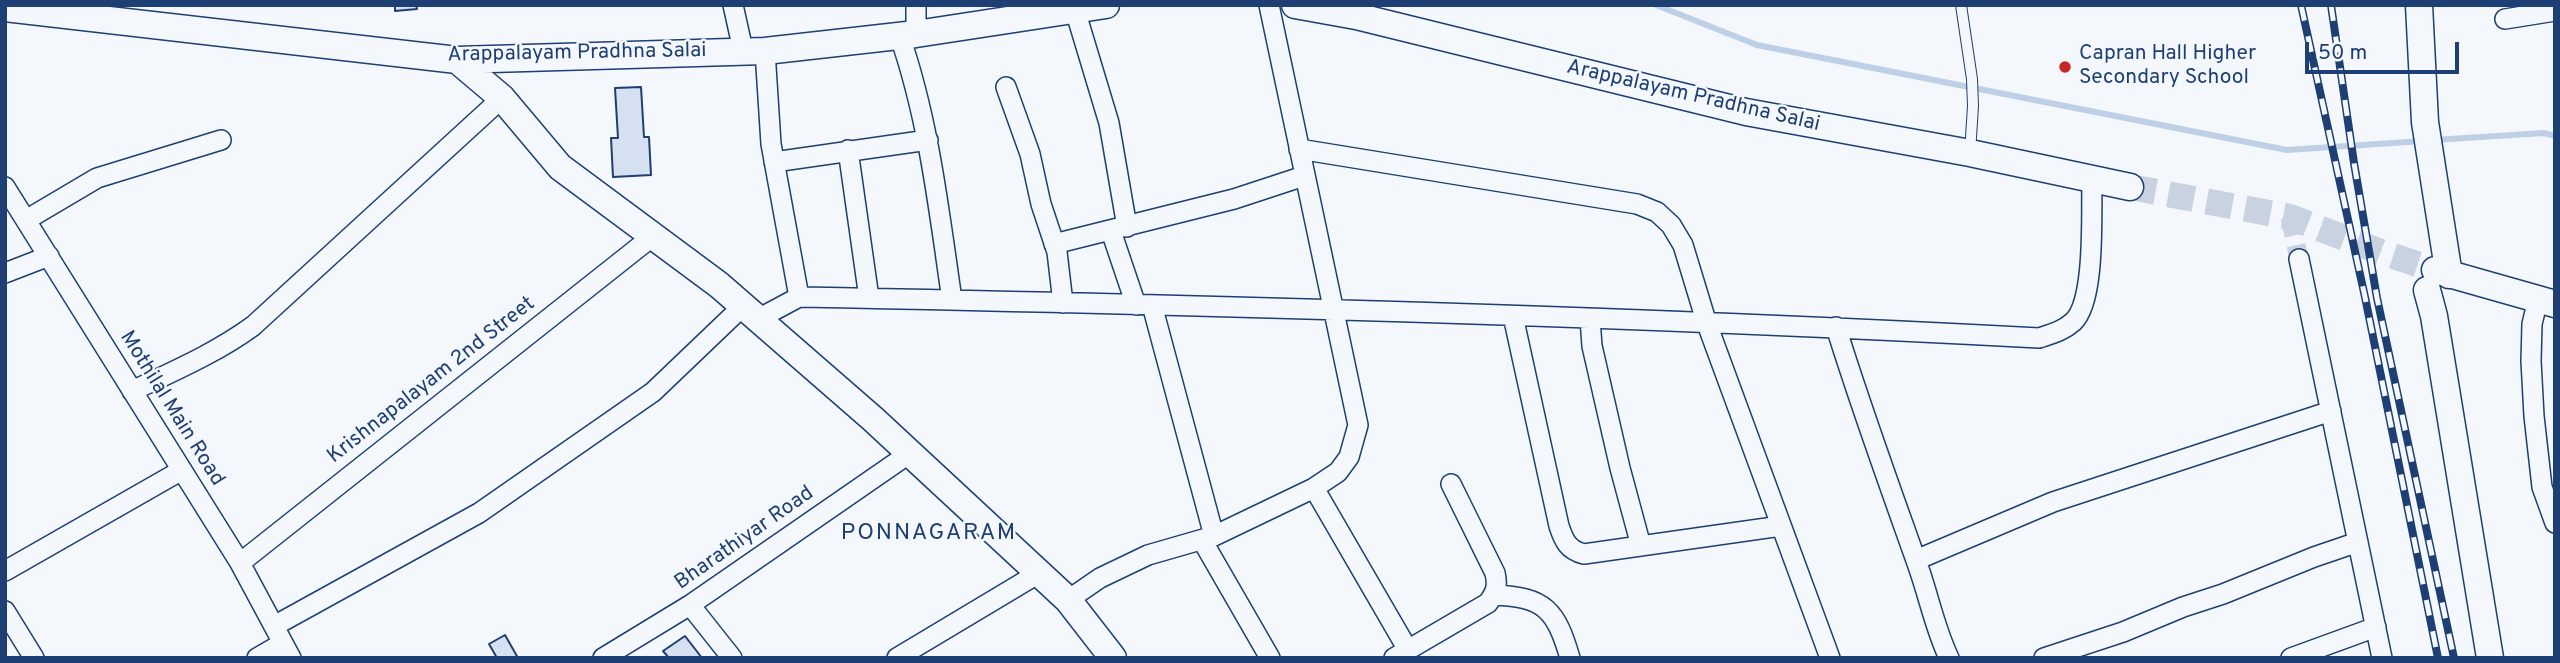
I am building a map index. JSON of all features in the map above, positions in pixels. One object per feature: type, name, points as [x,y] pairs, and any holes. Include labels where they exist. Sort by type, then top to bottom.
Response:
[{"type":"main road","name":"Arappalayam Pradhna Salai","points":[[5,8],[457,60],[754,51],[908,34],[1106,5]]},
{"type":"main road","name":"Arappalayam Pradhna Salai","points":[[1295,5],[1356,16],[1746,113],[1970,153],[2130,187]]},
{"type":"main road","points":[[2419,5],[2437,278],[2434,316],[2490,658]]},
{"type":"main road","points":[[457,60],[502,99],[560,167],[750,312],[910,453],[1068,600],[1113,658]]},
{"type":"main road","points":[[2437,278],[2546,302]]},
{"type":"street","points":[[733,5],[754,51],[799,297]]},
{"type":"street","points":[[916,5],[908,34],[913,74],[928,140],[952,300]]},
{"type":"street","points":[[1068,600],[1100,578],[1148,555],[1208,538],[1314,488],[1338,472],[1354,447],[1358,425],[1269,5]]},
{"type":"street","points":[[1075,10],[1109,123],[1119,229],[1144,305],[1208,538],[1270,658]]},
{"type":"street","points":[[2505,19],[2555,11]]},
{"type":"street","points":[[1006,87],[1030,154],[1041,204],[1054,244],[1063,303]]},
{"type":"street","points":[[132,391],[200,359],[253,326],[502,99]]},
{"type":"street","points":[[26,220],[97,178],[221,140]]},
{"type":"street","points":[[774,162],[928,140]]},
{"type":"street","points":[[1299,149],[1637,204],[1657,212],[1671,225],[1683,245],[1707,324],[1830,658]]},
{"type":"street","points":[[848,150],[869,298]]},
{"type":"street","points":[[1054,244],[1234,199],[1304,176]]},
{"type":"street","points":[[257,658],[479,513],[653,392],[750,312],[799,297],[1332,309],[1836,327],[2039,338],[2060,332],[2074,321],[2084,307],[2089,279],[2092,180]]},
{"type":"street","name":"Mothilal Main Road","points":[[5,187],[240,563],[283,642]]},
{"type":"street","name":"Krishnapalayam 2nd Street","points":[[240,563],[653,236]]},
{"type":"street","points":[[5,273],[48,256]]},
{"type":"street","points":[[2299,259],[2382,658]]},
{"type":"street","points":[[2546,302],[2532,324],[2531,348],[2534,415],[2542,487],[2555,523]]},
{"type":"street","points":[[1513,316],[1559,526],[1567,546],[1584,554],[1781,526]]},
{"type":"street","points":[[1590,319],[1592,345],[1641,546]]},
{"type":"street","points":[[1836,327],[1865,421],[1949,658]]},
{"type":"street","points":[[1916,560],[2053,502],[2331,411]]},
{"type":"street","name":"Bharathiyar Road","points":[[603,658],[690,605],[910,453]]},
{"type":"street","points":[[5,570],[182,470]]},
{"type":"street","points":[[1314,488],[1401,654],[1488,603],[1498,585],[1495,573],[1451,484]]},
{"type":"street","points":[[2044,658],[2123,632],[2314,556],[2358,542]]},
{"type":"street","points":[[897,658],[1038,573]]},
{"type":"street","points":[[1494,595],[1518,596],[1540,603],[1554,617],[1570,658]]},
{"type":"street","points":[[690,605],[732,658]]},
{"type":"street","points":[[5,611],[34,658]]},
{"type":"street","points":[[2291,658],[2376,627]]},
{"type":"lane","points":[[1961,5],[1972,79],[1970,153]]},
{"type":"building","points":[[395,5],[416,5],[417,9],[395,11]]},
{"type":"building","points":[[641,87],[644,137],[649,137],[651,175],[613,177],[611,138],[618,138],[615,88]]},
{"type":"building","points":[[505,635],[518,658],[497,658],[489,644]]},
{"type":"building","points":[[685,636],[702,658],[669,658],[663,651]]},
{"type":"waterway","points":[[1656,5],[1757,45],[2287,150],[2423,141]]},
{"type":"waterway","points":[[2434,140],[2544,133],[2555,136]]},
{"type":"tunnel","points":[[2130,187],[2290,217],[2435,270]]},
{"type":"tunnel","points":[[2290,217],[2299,259]]},
{"type":"railway","points":[[2301,5],[2365,297],[2438,658]]},
{"type":"railway","points":[[2331,5],[2377,298],[2454,658]]},
{"type":"place","name":"Capran Hall Higher Secondary School","points":[[2065,67]]},
{"type":"district","name":"PONNAGARAM","points":[[929,534]]}]
